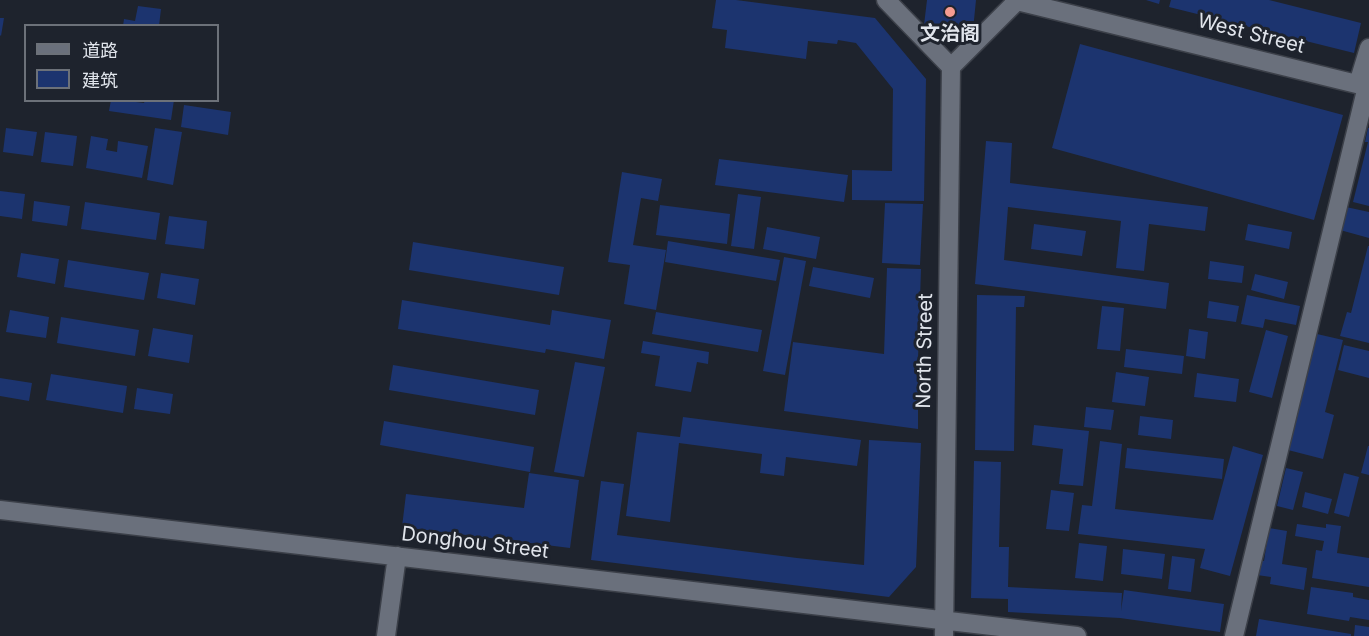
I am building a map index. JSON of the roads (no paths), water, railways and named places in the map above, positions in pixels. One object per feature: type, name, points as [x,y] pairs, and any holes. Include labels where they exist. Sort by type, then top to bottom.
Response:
[{"type":"street","points":[[884,0],[951,67],[1016,1]]},
{"type":"street","name":"West Street","points":[[1016,1],[1365,86]]},
{"type":"street","points":[[1234,636],[1365,86],[1369,48]]},
{"type":"street","name":"North Street","points":[[944,628],[951,67]]},
{"type":"street","name":"Donghou Street","points":[[0,510],[397,556],[944,628],[1077,636]]},
{"type":"street","points":[[387,636],[397,556]]},
{"type":"place","name":"文治阁","points":[[950,12]]}]
